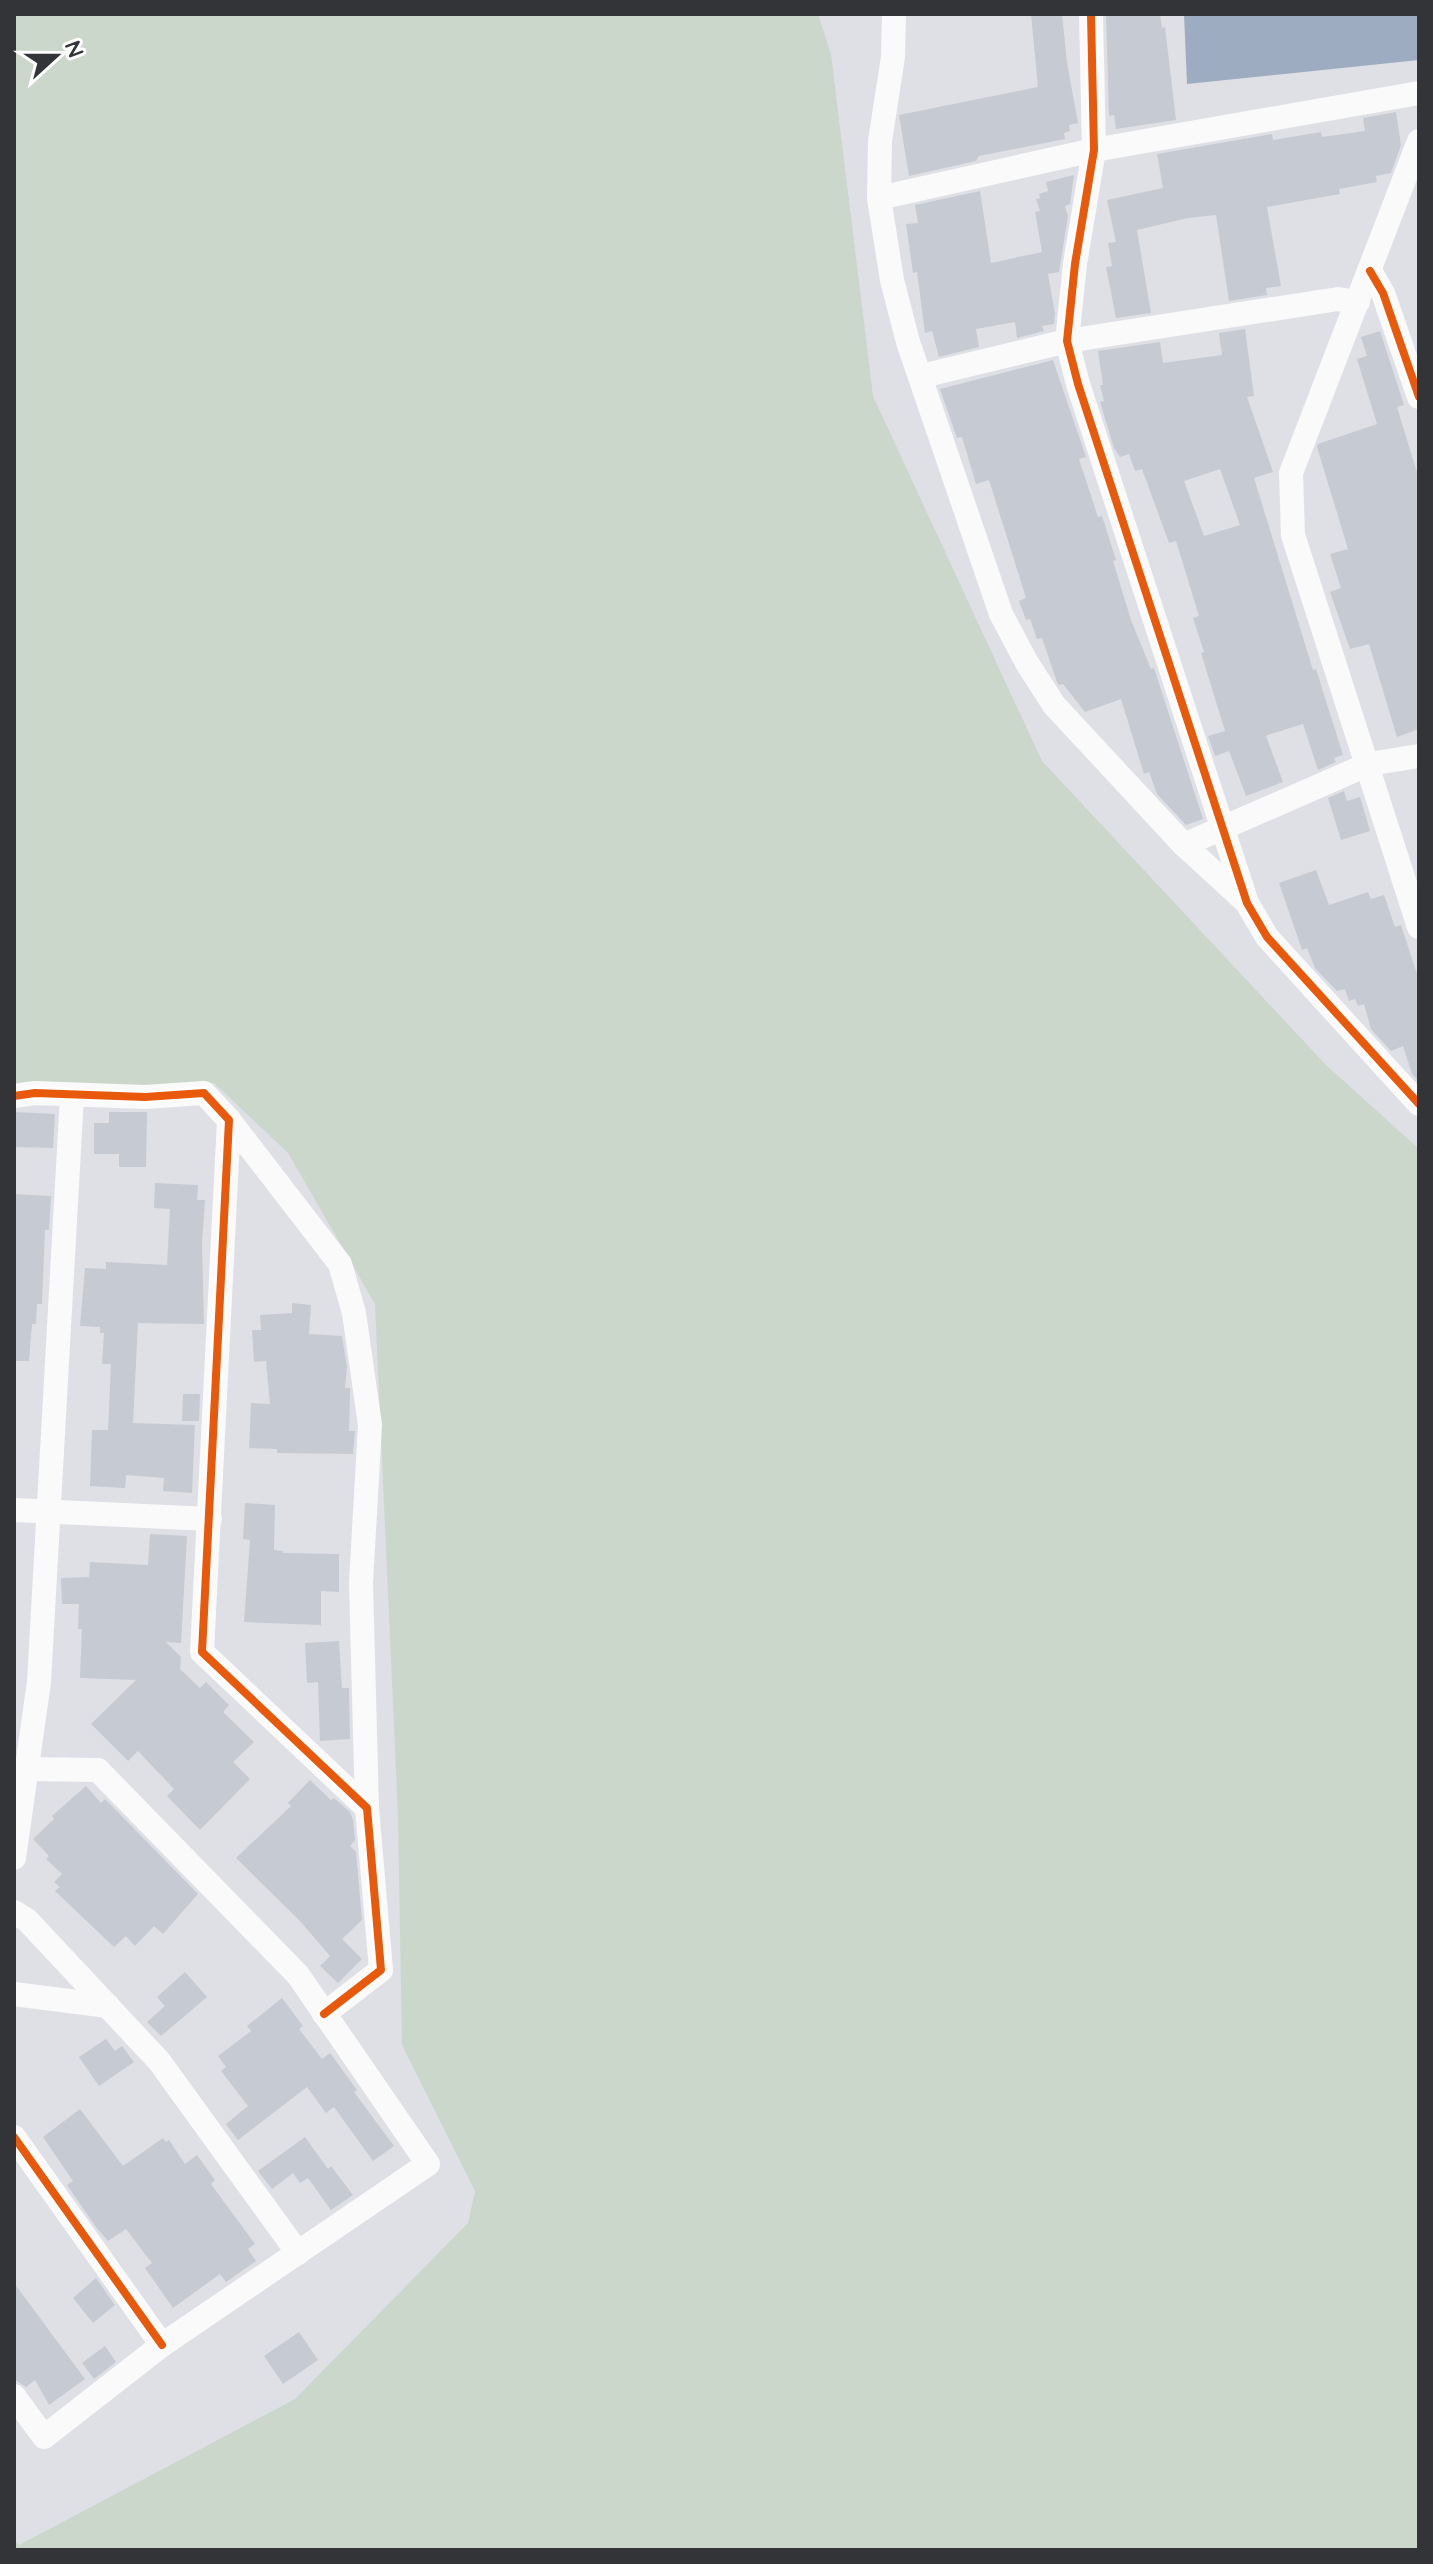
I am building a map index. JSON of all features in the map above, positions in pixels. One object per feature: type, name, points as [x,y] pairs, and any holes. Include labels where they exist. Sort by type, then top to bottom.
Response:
[{"type":"street","points":[[894,14],[893,57],[880,141],[879,198],[892,280],[908,342],[1001,614],[1054,705],[1184,845],[1247,903]]},
{"type":"street","points":[[1091,14],[1094,150],[1075,264],[1067,341],[1078,384],[1247,903],[1267,937],[1419,1104]]},
{"type":"street","points":[[879,198],[1094,150],[1419,93]]},
{"type":"street","points":[[1419,141],[1291,473],[1293,535],[1419,927]]},
{"type":"street","points":[[1370,271],[1383,293],[1418,389]]},
{"type":"street","points":[[922,376],[1067,341],[1338,299],[1358,302]]},
{"type":"street","points":[[1184,845],[1369,764],[1419,756]]},
{"type":"street","points":[[14,1096],[35,1093],[145,1097],[204,1093],[229,1120],[340,1264],[354,1313],[370,1425],[361,1583],[367,1808],[381,1970],[324,2014]]},
{"type":"street","points":[[14,1858],[39,1682],[72,1096]]},
{"type":"street","points":[[229,1120],[202,1652],[367,1808]]},
{"type":"street","points":[[14,1510],[210,1519]]},
{"type":"street","points":[[14,2396],[44,2437],[162,2345],[428,2164],[298,1975],[98,1770],[26,1769]]},
{"type":"street","points":[[14,1912],[27,1920],[159,2061],[298,2253]]},
{"type":"street","points":[[14,1994],[108,2006]]},
{"type":"street","points":[[14,2137],[162,2345]]},
{"type":"green space","points":[[14,14],[818,14],[831,54],[873,396],[1042,761],[1326,1065],[1419,1149],[1419,2550],[14,2550],[14,2539],[19,2545],[295,2399],[468,2223],[475,2191],[402,2045],[398,1816],[375,1304],[288,1153],[214,1083],[14,1097]]},
{"type":"water","points":[[1184,14],[1419,14],[1419,60],[1187,84]]},
{"type":"building","points":[[1031,14],[1062,14],[1078,123],[1069,125],[1070,131],[1064,133],[1065,139],[979,156],[976,161],[909,176],[899,115],[1038,87]]},
{"type":"building","points":[[1106,14],[1160,14],[1162,28],[1165,27],[1176,120],[1116,129],[1114,115],[1109,116]]},
{"type":"building","points":[[1396,112],[1401,145],[1391,173],[1376,176],[1377,182],[1339,189],[1340,194],[1267,207],[1281,286],[1266,288],[1267,295],[1229,301],[1216,215],[1188,218],[1137,230],[1151,313],[1116,318],[1106,267],[1112,266],[1108,243],[1116,242],[1107,200],[1163,188],[1157,154],[1272,134],[1273,140],[1321,132],[1322,137],[1365,131],[1363,118]]},
{"type":"building","points":[[1074,175],[1070,204],[1065,206],[1068,216],[1059,272],[1048,274],[1054,324],[1042,326],[1044,331],[1017,338],[1015,322],[976,329],[979,347],[939,357],[932,331],[925,333],[917,272],[913,273],[906,224],[918,223],[915,205],[980,191],[991,263],[1042,252],[1035,212],[1040,211],[1036,199],[1040,198],[1039,194],[1048,191],[1046,182]]},
{"type":"building","points":[[1245,329],[1254,396],[1247,397],[1273,472],[1254,478],[1313,670],[1316,669],[1343,755],[1334,758],[1336,762],[1318,770],[1303,724],[1268,735],[1283,782],[1246,796],[1229,751],[1215,756],[1208,736],[1225,731],[1201,653],[1204,652],[1193,618],[1199,616],[1176,541],[1169,543],[1142,469],[1135,471],[1129,454],[1120,457],[1114,448],[1100,402],[1104,401],[1098,351],[1160,342],[1163,363],[1222,355],[1219,333]],"holes":[[[1220,469],[1240,525],[1204,536],[1184,481]]]},
{"type":"building","points":[[1380,331],[1404,405],[1397,407],[1419,479],[1419,729],[1397,737],[1369,644],[1350,649],[1330,592],[1341,588],[1330,554],[1348,549],[1317,447],[1318,444],[1377,424],[1357,359],[1367,356],[1361,337]]},
{"type":"building","points":[[1053,360],[1086,457],[1079,459],[1098,517],[1102,516],[1131,620],[1151,669],[1154,668],[1203,819],[1186,825],[1157,794],[1149,772],[1144,774],[1121,699],[1085,712],[1063,684],[1057,682],[1042,638],[1037,639],[1019,601],[1026,598],[989,480],[976,484],[962,437],[957,438],[940,389]]},
{"type":"building","points":[[1344,791],[1347,801],[1360,797],[1370,831],[1341,840],[1328,798]]},
{"type":"building","points":[[1316,870],[1329,905],[1368,892],[1371,899],[1384,895],[1395,927],[1401,925],[1419,980],[1419,1082],[1412,1074],[1403,1046],[1391,1051],[1371,1029],[1364,1004],[1358,1006],[1355,999],[1349,1001],[1345,989],[1337,991],[1315,968],[1307,948],[1302,950],[1279,883]]},
{"type":"building","points":[[14,1112],[55,1114],[53,1148],[14,1147]]},
{"type":"building","points":[[109,1112],[147,1112],[146,1167],[119,1167],[119,1154],[94,1154],[94,1123],[109,1123]]},
{"type":"building","points":[[155,1183],[198,1185],[197,1200],[205,1200],[202,1244],[204,1324],[138,1323],[133,1423],[195,1425],[192,1493],[163,1491],[164,1478],[126,1475],[125,1488],[90,1486],[92,1430],[108,1430],[111,1364],[102,1364],[104,1333],[100,1333],[100,1327],[80,1326],[85,1268],[106,1269],[106,1262],[167,1265],[170,1209],[154,1208]]},
{"type":"building","points":[[14,1194],[51,1196],[49,1230],[45,1230],[42,1304],[37,1304],[36,1324],[32,1324],[29,1361],[14,1361]]},
{"type":"building","points":[[292,1303],[311,1305],[309,1334],[342,1336],[347,1367],[345,1388],[350,1388],[349,1431],[355,1431],[353,1454],[277,1453],[277,1449],[249,1448],[251,1403],[270,1404],[266,1361],[254,1362],[252,1330],[261,1330],[260,1315],[292,1313]]},
{"type":"building","points":[[183,1394],[200,1394],[199,1421],[182,1421]]},
{"type":"building","points":[[245,1503],[275,1505],[274,1550],[283,1553],[339,1554],[339,1592],[321,1591],[321,1625],[244,1622],[250,1540],[243,1539]]},
{"type":"building","points":[[150,1534],[187,1536],[181,1643],[166,1642],[181,1657],[180,1669],[200,1688],[206,1682],[229,1705],[223,1712],[254,1742],[233,1762],[250,1779],[200,1830],[167,1796],[174,1789],[138,1751],[128,1761],[91,1724],[136,1680],[80,1678],[82,1629],[78,1629],[79,1604],[62,1604],[61,1578],[89,1577],[90,1562],[148,1565]]},
{"type":"building","points":[[339,1641],[342,1688],[349,1688],[350,1739],[320,1741],[318,1682],[307,1683],[305,1643]]},
{"type":"building","points":[[310,1780],[331,1800],[334,1798],[350,1812],[353,1820],[355,1840],[350,1846],[356,1852],[362,1920],[342,1939],[362,1959],[338,1983],[320,1966],[330,1956],[300,1921],[236,1858],[291,1806],[288,1803]]},
{"type":"building","points":[[86,1786],[101,1803],[105,1799],[198,1894],[163,1934],[154,1926],[135,1946],[126,1936],[114,1947],[55,1891],[60,1887],[54,1882],[62,1874],[46,1859],[49,1856],[33,1839],[54,1819],[52,1816]]},
{"type":"building","points":[[185,1972],[207,1997],[161,2036],[147,2022],[165,2006],[157,1997]]},
{"type":"building","points":[[282,1998],[303,2026],[299,2029],[322,2059],[330,2053],[394,2146],[373,2161],[334,2107],[326,2113],[307,2087],[238,2140],[226,2124],[248,2106],[221,2071],[226,2067],[218,2056],[251,2031],[247,2026]]},
{"type":"building","points":[[106,2039],[115,2051],[122,2046],[134,2062],[99,2086],[79,2057]]},
{"type":"building","points":[[80,2109],[123,2166],[163,2138],[166,2142],[169,2140],[185,2164],[197,2155],[215,2180],[211,2184],[255,2244],[248,2249],[256,2261],[226,2282],[220,2274],[173,2308],[145,2268],[152,2263],[126,2229],[108,2241],[96,2227],[67,2185],[73,2181],[43,2137]]},
{"type":"building","points":[[305,2137],[328,2169],[331,2166],[353,2195],[331,2210],[308,2178],[300,2183],[293,2173],[272,2189],[258,2171]]},
{"type":"building","points":[[96,2278],[115,2305],[93,2323],[73,2298]]},
{"type":"building","points":[[14,2283],[85,2379],[49,2405],[35,2380],[26,2387],[14,2379]]},
{"type":"building","points":[[299,2332],[318,2360],[283,2384],[264,2356]]},
{"type":"building","points":[[105,2346],[116,2362],[94,2379],[82,2363]]},
{"type":"cycle path","points":[[1091,14],[1094,150],[1075,264],[1067,341],[1078,384],[1247,903],[1267,937],[1419,1104]]},
{"type":"cycle path","points":[[1370,271],[1383,293],[1419,397]]},
{"type":"cycle path","points":[[14,1096],[35,1093],[145,1097],[204,1093],[229,1120],[202,1652],[367,1808],[381,1970],[324,2014]]},
{"type":"cycle path","points":[[14,2137],[162,2345]]}]
